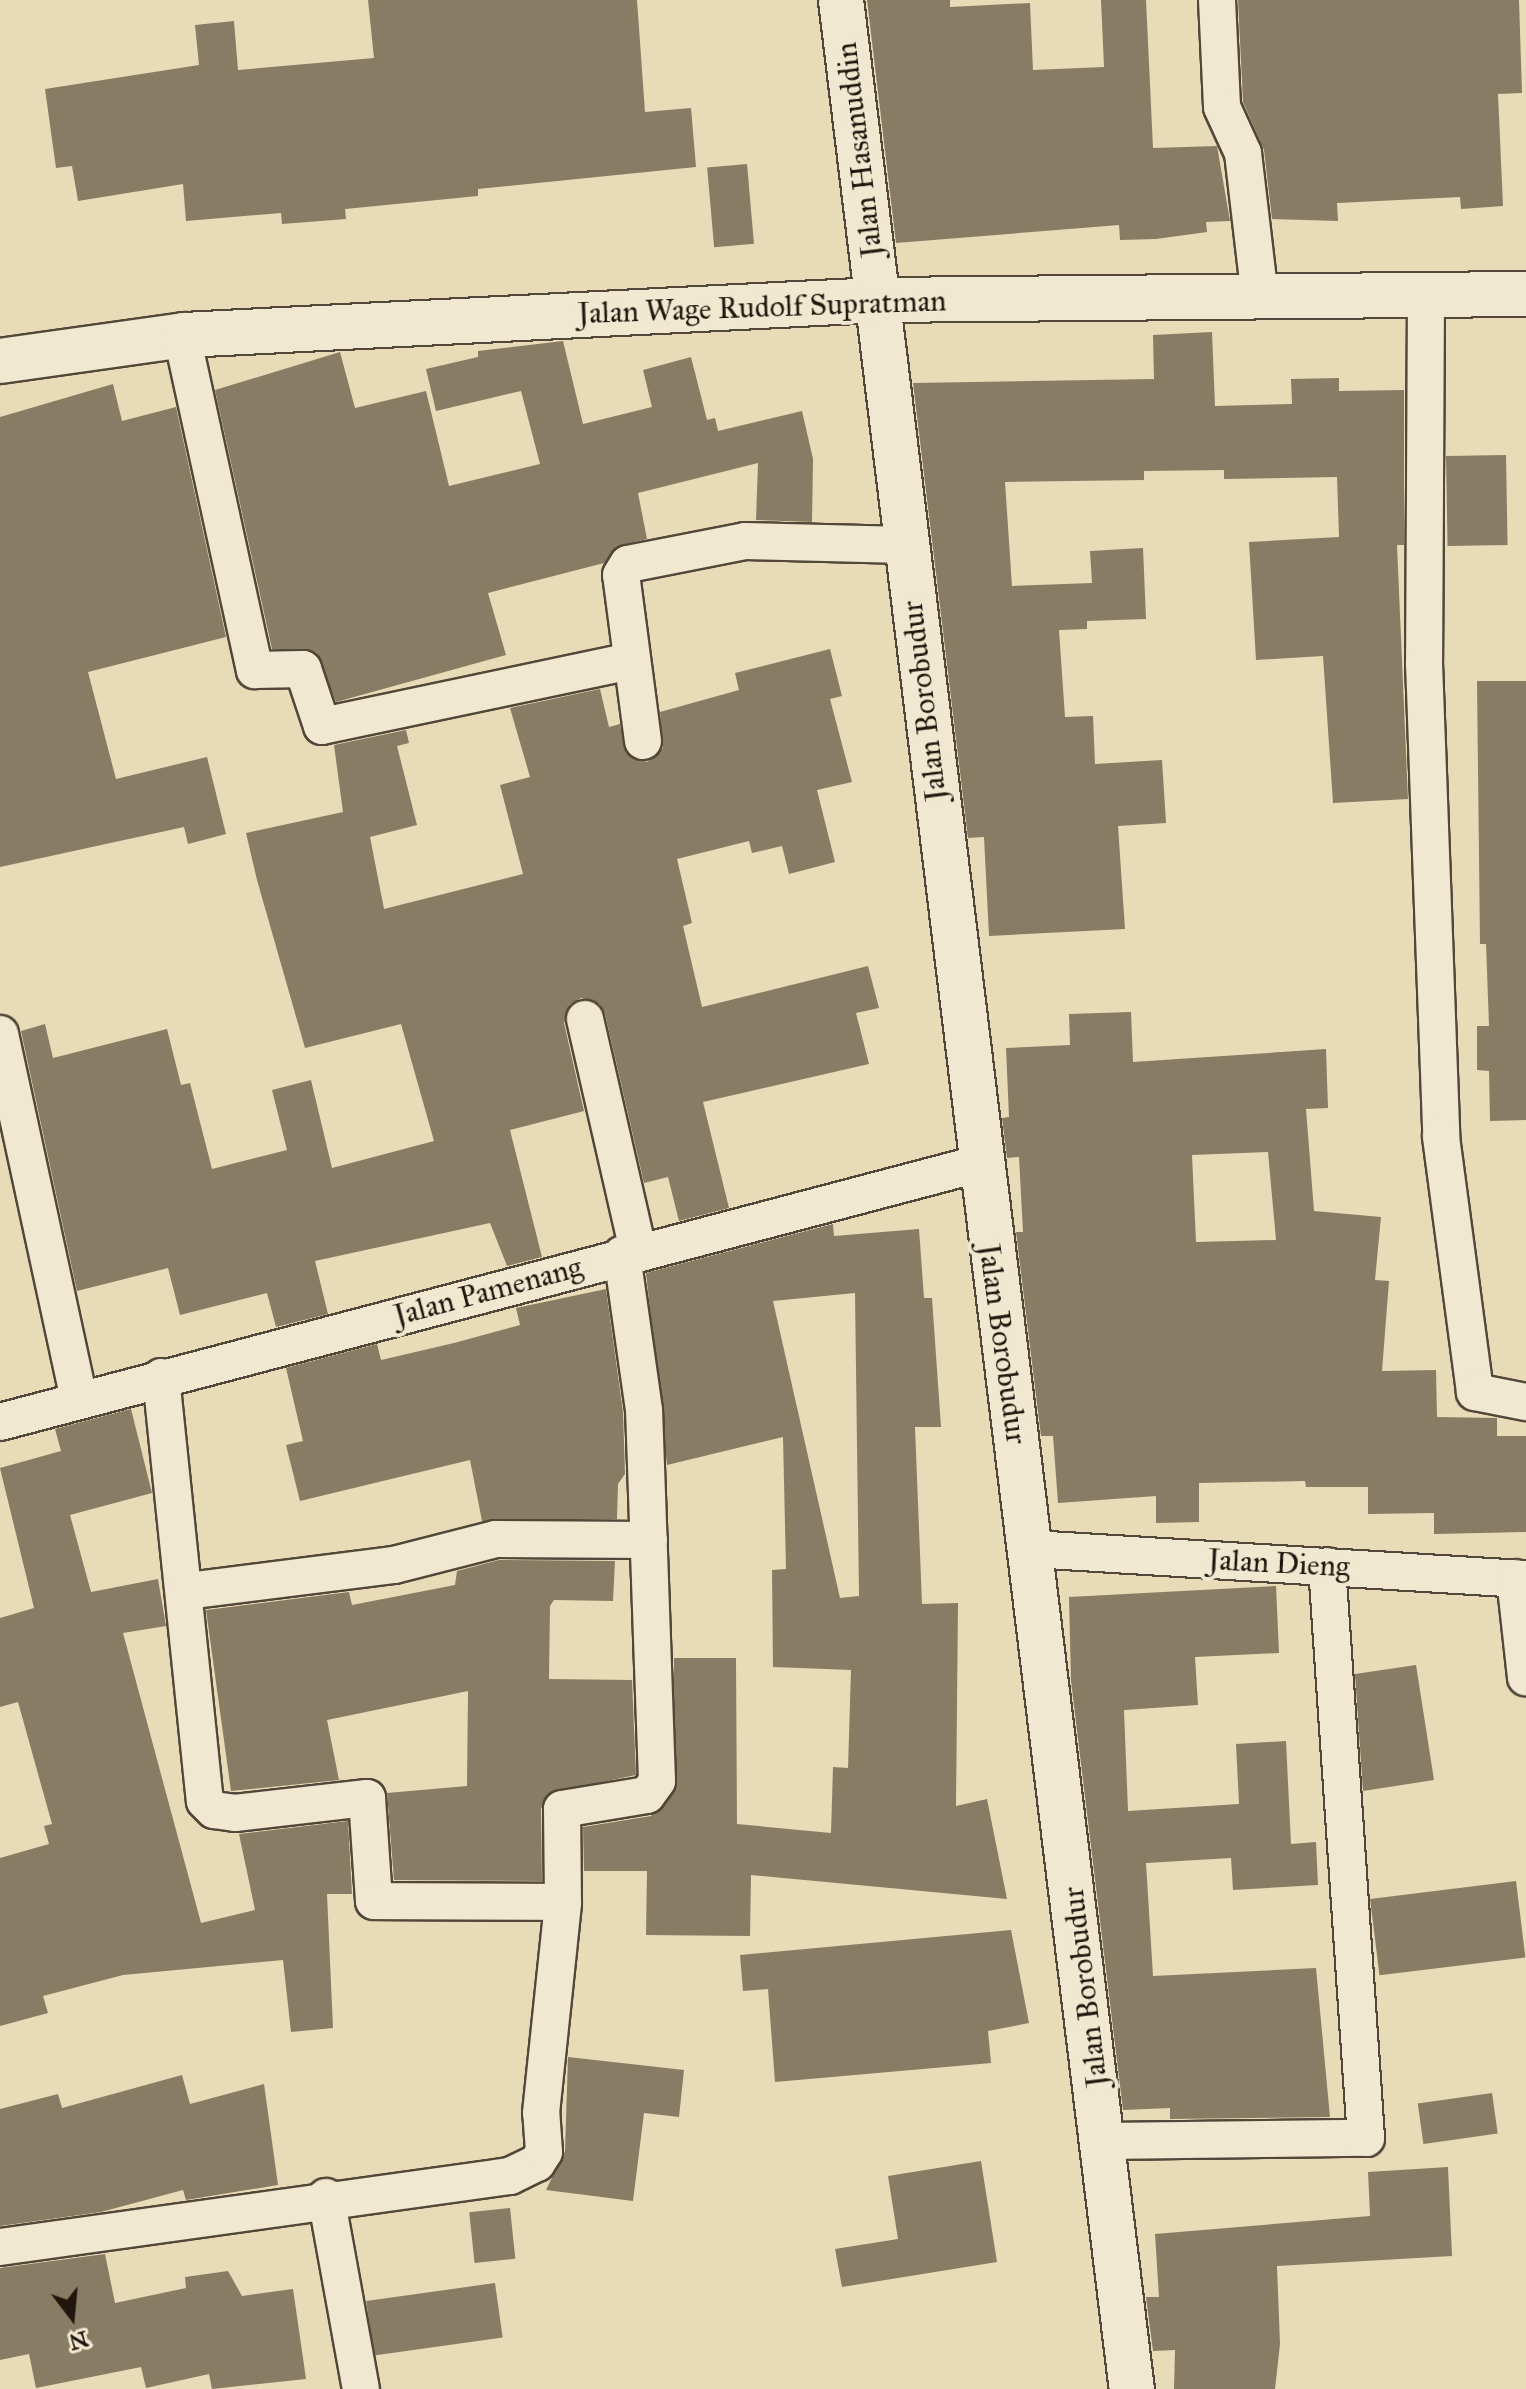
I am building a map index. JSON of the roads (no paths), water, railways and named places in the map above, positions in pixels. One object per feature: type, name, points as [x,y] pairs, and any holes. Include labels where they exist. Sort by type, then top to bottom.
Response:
[{"type":"street","name":"Jalan Hasanuddin","points":[[841,0],[877,300]]},
{"type":"street","points":[[1217,0],[1222,107],[1243,153],[1260,297]]},
{"type":"street","name":"Jalan Wage Rudolf Supratman","points":[[0,361],[182,336],[877,300],[1526,294]]},
{"type":"street","points":[[1426,295],[1424,663],[1441,1137],[1475,1392],[1526,1402]]},
{"type":"street","name":"Jalan Borobudur","points":[[877,300],[978,1164],[1032,1549],[1132,2389]]},
{"type":"street","points":[[182,336],[255,670],[303,669],[322,726],[630,661]]},
{"type":"street","points":[[643,741],[621,575],[628,564],[745,541],[905,545]]},
{"type":"street","points":[[0,2247],[326,2197],[510,2176],[537,2163],[544,2152],[541,2113],[563,1902],[562,1809],[647,1795],[657,1781],[644,1410],[630,1253],[585,1019]]},
{"type":"street","points":[[0,1034],[79,1400]]},
{"type":"street","name":"Jalan Pamenang","points":[[0,1422],[630,1253],[978,1164]]},
{"type":"street","points":[[161,1377],[187,1591],[205,1801],[214,1810],[363,1796],[371,1809],[374,1901],[563,1902]]},
{"type":"street","points":[[187,1591],[394,1565],[496,1539],[649,1540]]},
{"type":"street","name":"Jalan Dieng","points":[[1032,1549],[1520,1579]]},
{"type":"street","points":[[1103,2141],[1366,2138],[1327,1566]]},
{"type":"street","points":[[1520,1579],[1526,1677]]},
{"type":"street","points":[[326,2197],[361,2389]]}]
